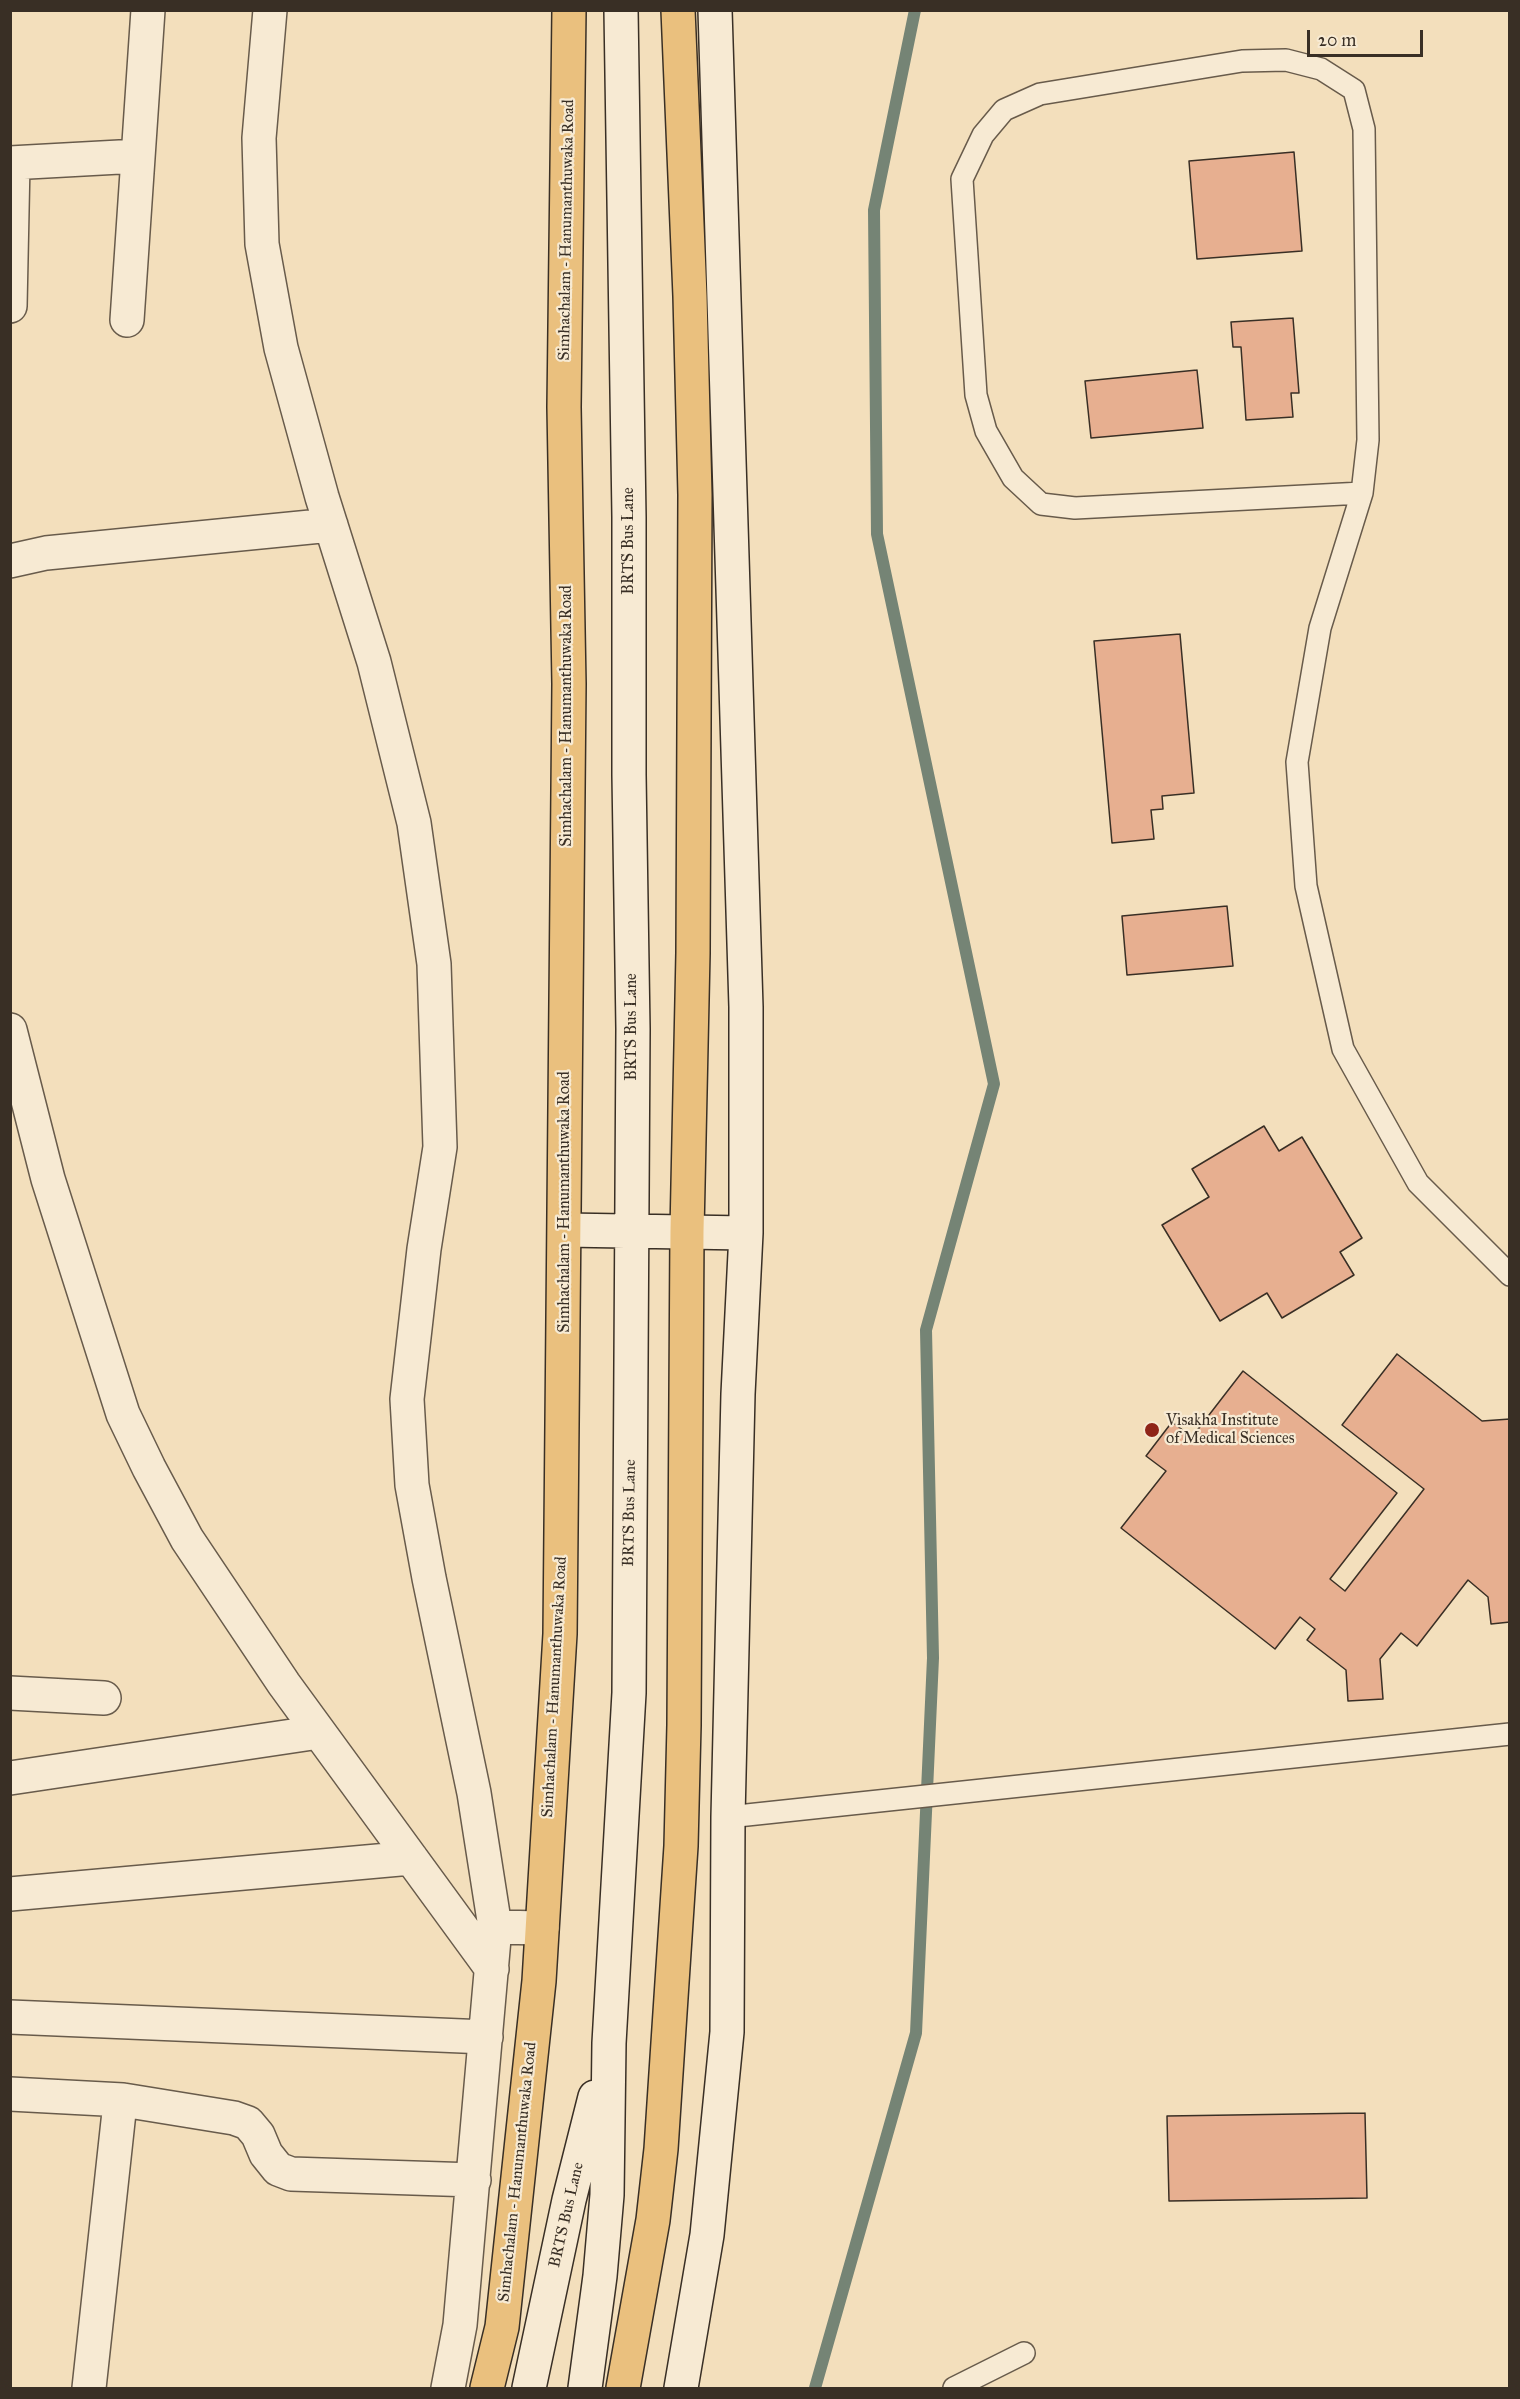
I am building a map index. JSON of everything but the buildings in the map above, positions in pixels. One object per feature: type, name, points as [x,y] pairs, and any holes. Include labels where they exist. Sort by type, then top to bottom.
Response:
[{"type":"main road","name":"Simhachalam - Hanumanthuwaka Road","points":[[488,2388],[502,2327],[539,1981],[560,1634],[569,684],[564,407],[569,159],[569,10]]},
{"type":"main road","points":[[623,2388],[653,2220],[661,2149],[681,1846],[687,1231],[693,917],[695,495],[690,296],[678,10]]},
{"type":"street","points":[[127,320],[148,10]]},
{"type":"street","points":[[270,10],[259,138],[262,244],[281,348],[331,525],[374,662],[414,823],[434,964],[440,1147],[424,1249],[407,1399],[412,1485],[474,1793],[495,1927],[460,2325],[448,2388]]},
{"type":"street","name":"BRTS Bus Lane","points":[[585,2388],[600,2276],[607,2195],[609,2043],[629,1693],[633,1029],[628,775],[629,528],[621,10]]},
{"type":"street","points":[[681,2388],[707,2235],[727,2032],[728,1817],[738,1394],[746,1233],[745,995],[715,10]]},
{"type":"street","points":[[10,306],[12,163],[138,156]]},
{"type":"street","points":[[10,561],[46,553],[331,525]]},
{"type":"street","points":[[10,1030],[48,1179],[123,1414],[149,1468],[187,1539],[284,1684],[492,1969]]},
{"type":"street","points":[[565,1230],[632,1233],[687,1231],[746,1233]]},
{"type":"street","points":[[10,1693],[104,1698]]},
{"type":"street","points":[[10,1778],[319,1732]]},
{"type":"street","points":[[10,1894],[411,1858]]},
{"type":"street","points":[[495,1927],[542,1928]]},
{"type":"street","points":[[10,2017],[486,2037]]},
{"type":"street","name":"BRTS Bus Lane","points":[[529,2388],[569,2200],[609,2043]]},
{"type":"street","points":[[10,2094],[123,2100],[234,2118],[248,2123],[258,2135],[266,2154],[278,2169],[291,2174],[474,2180]]},
{"type":"street","points":[[89,2388],[119,2112],[123,2100]]},
{"type":"lane","points":[[1362,494],[1075,508],[1041,504],[1013,478],[986,431],[976,394],[962,179],[983,135],[1004,110],[1040,94],[1242,60],[1286,60],[1322,69],[1354,90],[1364,129],[1368,440],[1362,494],[1320,628],[1297,762],[1306,886],[1343,1049],[1418,1183],[1509,1275]]},
{"type":"lane","points":[[728,1817],[1509,1734]]},
{"type":"lane","points":[[954,2388],[1024,2354]]},
{"type":"waterway","points":[[815,2388],[916,2033],[933,1658],[926,1330],[994,1084],[877,534],[874,210],[915,10]]},
{"type":"place","name":"Visakha Institute of Medical Sciences","points":[[1152,1430]]}]
